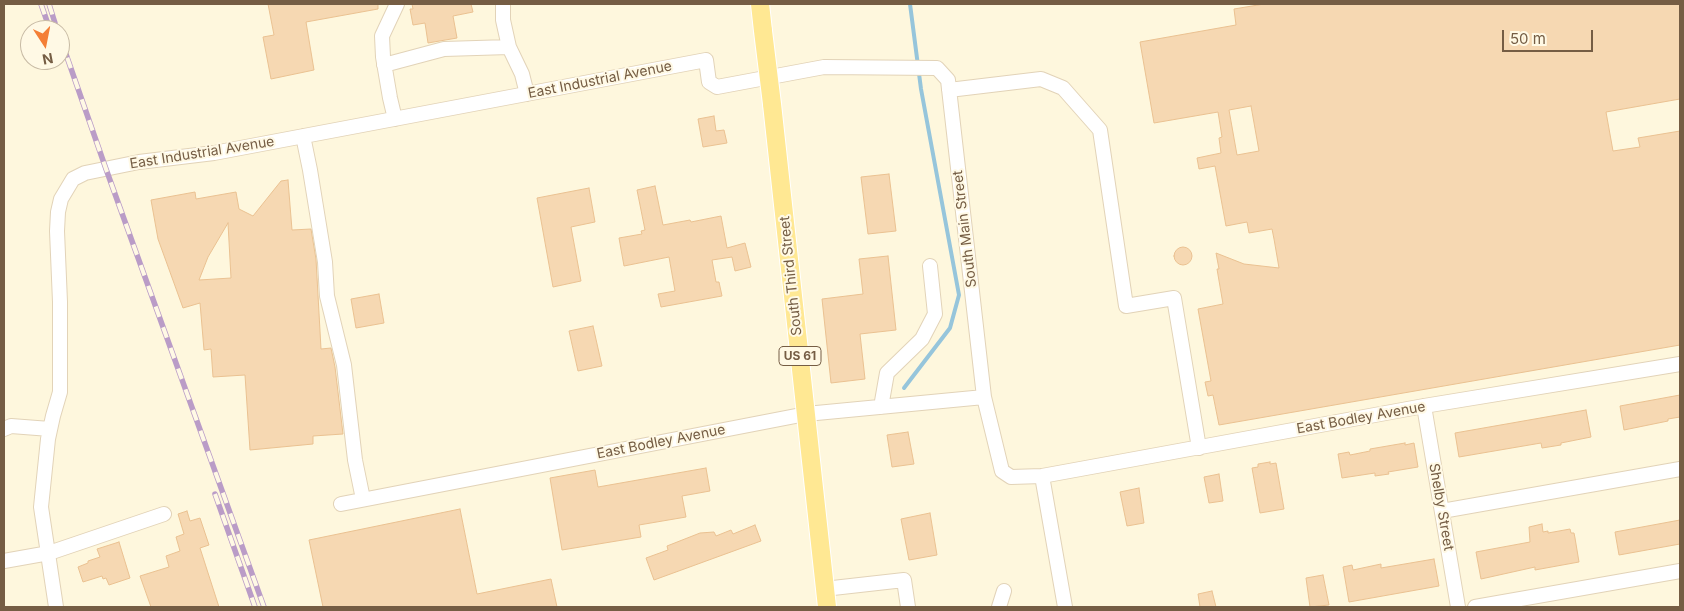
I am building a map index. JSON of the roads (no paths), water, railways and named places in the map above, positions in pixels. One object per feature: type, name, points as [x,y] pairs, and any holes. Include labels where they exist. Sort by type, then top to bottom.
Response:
[{"type":"main road","name":"South Third Street","points":[[760,4],[827,607]]},
{"type":"street","points":[[395,119],[384,64],[382,36],[397,4]]},
{"type":"street","points":[[503,4],[503,20],[508,47],[522,74],[527,94]]},
{"type":"street","points":[[384,64],[444,49],[508,47]]},
{"type":"street","name":"East Industrial Avenue","points":[[56,607],[41,508],[50,429],[60,392],[58,212],[61,199],[73,179],[85,173],[139,162],[214,153],[706,60]]},
{"type":"street","name":"South Main Street","points":[[706,60],[709,82],[717,87],[824,67],[937,68],[948,80],[984,397],[1002,471],[1011,477],[1042,476]]},
{"type":"street","points":[[949,90],[1041,79],[1063,88],[1100,130],[1126,306],[1174,298],[1199,448]]},
{"type":"street","points":[[303,136],[325,262],[327,296],[344,365],[355,460],[363,499]]},
{"type":"street","points":[[881,407],[887,373],[922,339],[935,314],[930,266]]},
{"type":"street","name":"East Bodley Avenue","points":[[1042,476],[1424,406],[1680,364]]},
{"type":"street","name":"East Bodley Avenue","points":[[341,504],[806,414],[984,397]]},
{"type":"street","name":"Shelby Street","points":[[1424,406],[1458,607]]},
{"type":"street","points":[[4,429],[10,426],[50,429]]},
{"type":"street","points":[[1442,510],[1680,469]]},
{"type":"street","points":[[1042,476],[1065,607]]},
{"type":"street","points":[[4,561],[48,553],[164,514]]},
{"type":"street","points":[[1476,607],[1680,572]]},
{"type":"street","points":[[824,589],[904,580],[908,607]]},
{"type":"street","points":[[999,607],[1004,591]]},
{"type":"waterway","points":[[904,388],[950,328],[959,295],[921,89],[910,4]]},
{"type":"railway","points":[[41,4],[47,20]]},
{"type":"railway","points":[[49,4],[54,20]]},
{"type":"railway","points":[[70,66],[264,607]]},
{"type":"railway","points":[[215,494],[255,607]]}]
